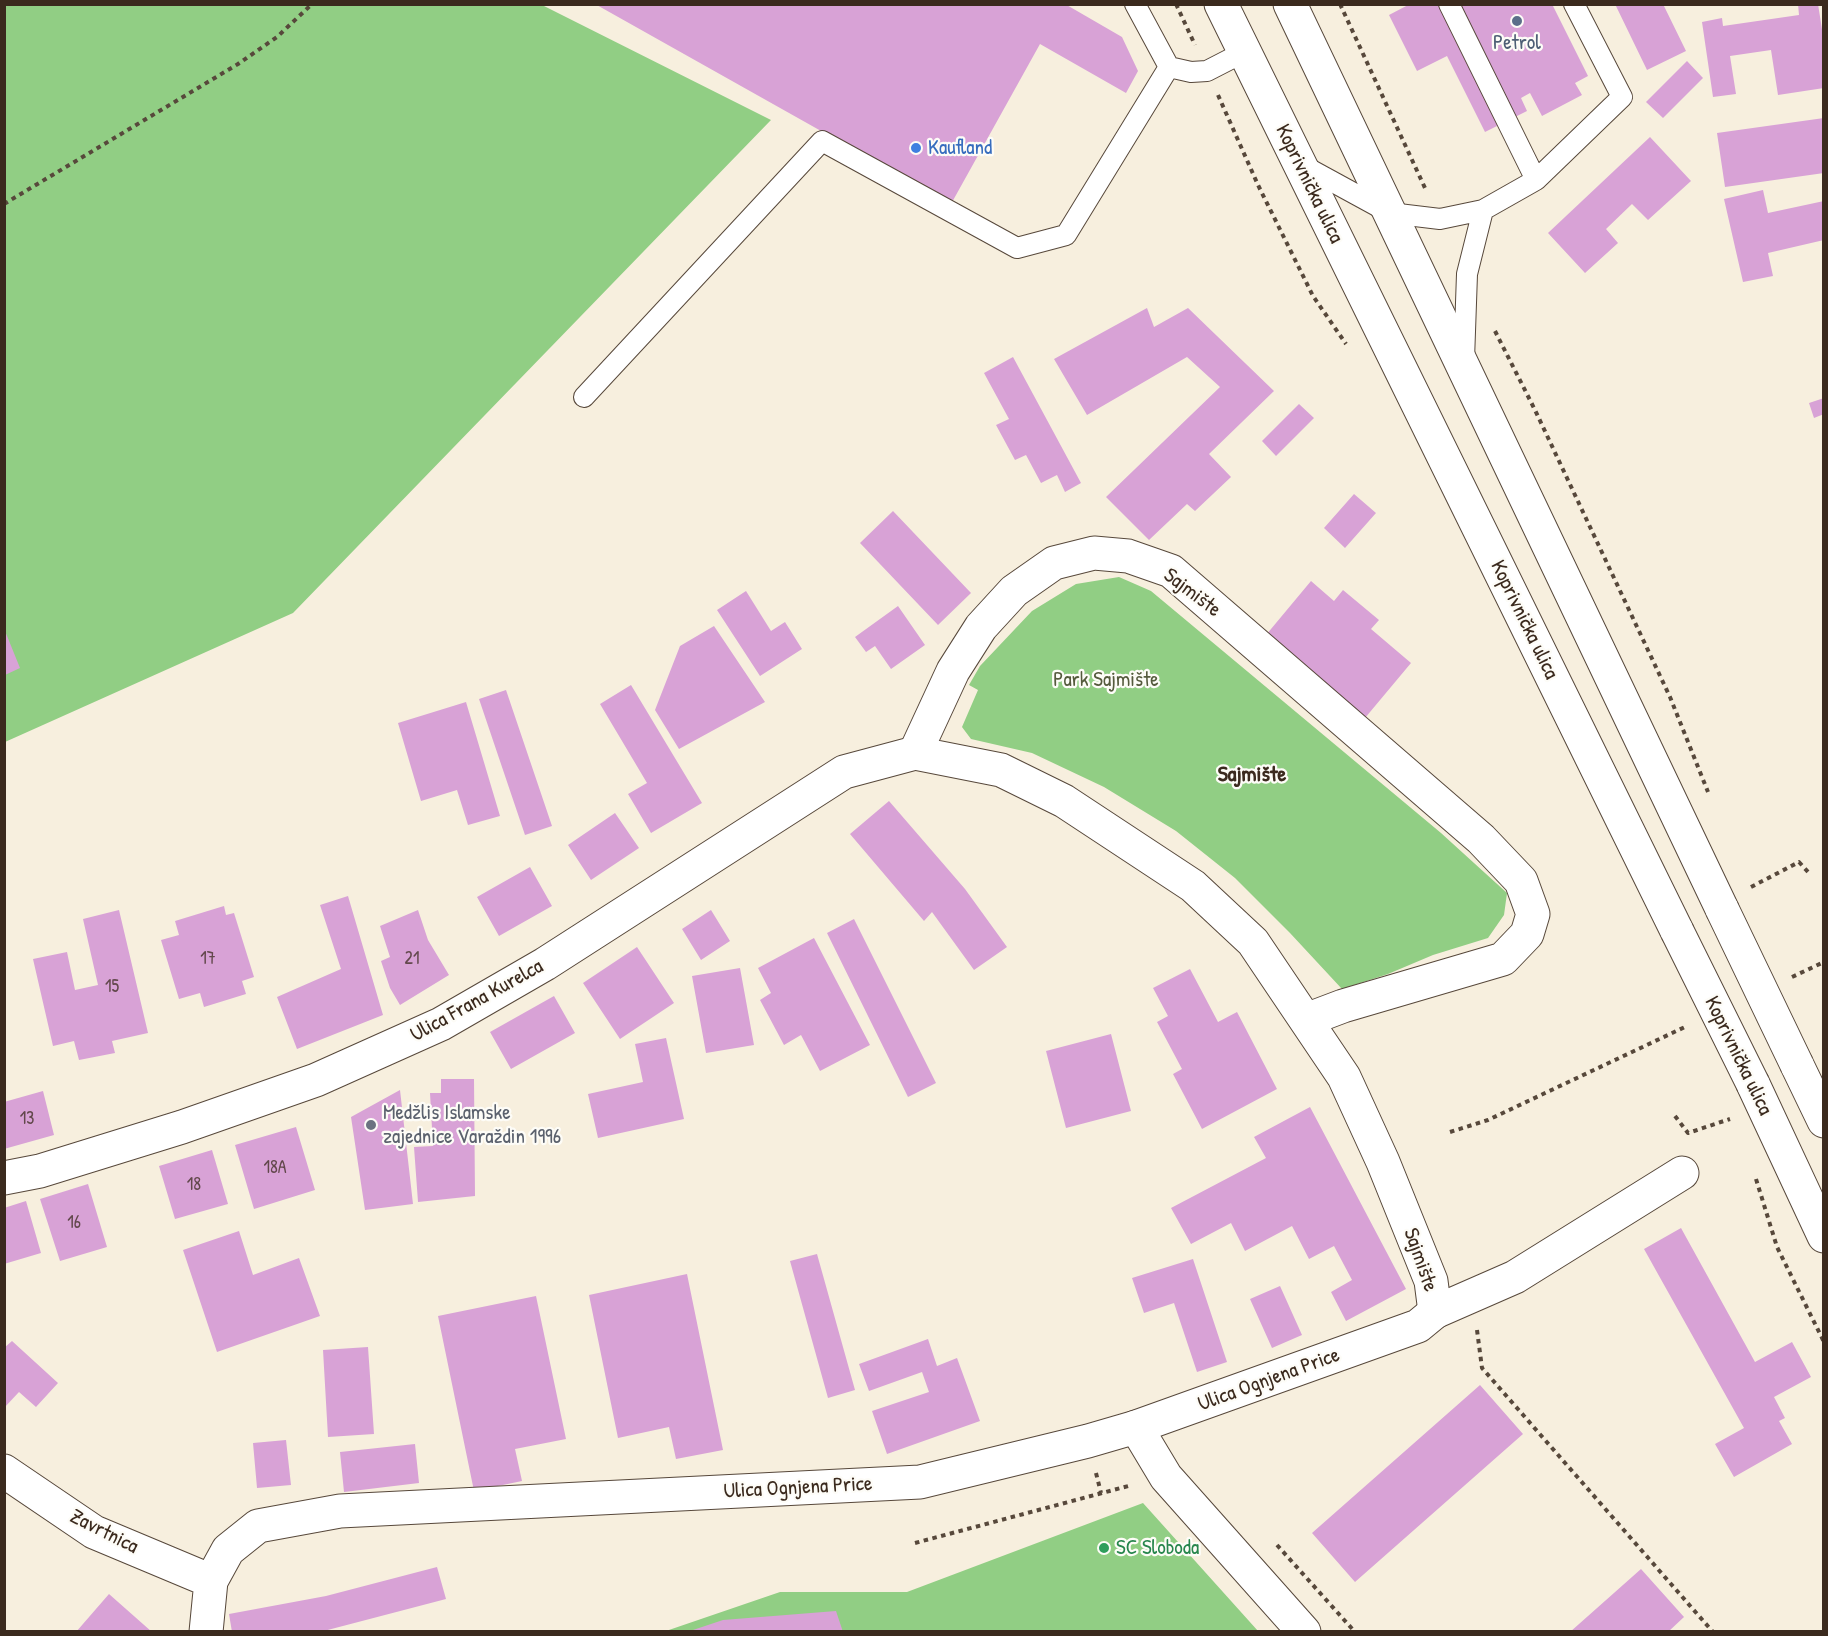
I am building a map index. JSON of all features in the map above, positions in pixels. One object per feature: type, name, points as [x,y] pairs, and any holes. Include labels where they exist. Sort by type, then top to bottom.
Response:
[{"type":"street","name":"Koprivnička ulica","points":[[1221,4],[1753,1084],[1824,1236]]},
{"type":"street","points":[[1290,4],[1824,1121]]},
{"type":"street","name":"Sajmište","points":[[1306,1020],[1343,1006],[1503,959],[1527,934],[1533,914],[1521,881],[1481,839],[1171,571],[1128,556],[1094,553],[1054,563],[1014,591],[981,627],[953,671],[915,753],[1001,770],[1064,801],[1193,886],[1253,942],[1344,1077],[1383,1162],[1431,1281],[1435,1312],[1515,1277],[1682,1173]]},
{"type":"street","name":"Ulica Frana Kurelca","points":[[4,1179],[40,1171],[182,1127],[316,1080],[441,1024],[545,964],[844,772],[915,753]]},
{"type":"street","name":"Ulica Ognjena Price","points":[[206,1632],[211,1581],[228,1550],[258,1527],[340,1511],[920,1482],[1136,1427],[1418,1326],[1435,1312]]},
{"type":"street","points":[[1136,1427],[1166,1477],[1304,1632]]},
{"type":"street","name":"Zavrtnica","points":[[4,1472],[94,1532],[211,1581]]},
{"type":"lane","points":[[1135,4],[1169,67],[1191,72],[1207,71],[1244,52]]},
{"type":"lane","points":[[1449,4],[1536,180]]},
{"type":"lane","points":[[1299,164],[1390,213],[1440,219],[1483,210],[1536,180],[1622,97],[1574,4]]},
{"type":"lane","points":[[584,397],[822,141],[1017,248],[1066,235],[1169,67]]},
{"type":"lane","points":[[1464,368],[1467,274],[1483,210]]},
{"type":"path","points":[[4,204],[238,64],[277,37],[312,4]]},
{"type":"path","points":[[1340,4],[1430,197]]},
{"type":"path","points":[[1491,322],[1535,410],[1670,697],[1709,793]]},
{"type":"path","points":[[1747,889],[1799,862],[1808,872]]},
{"type":"path","points":[[1791,977],[1824,962]]},
{"type":"path","points":[[1450,1132],[1488,1120],[1694,1023]]},
{"type":"path","points":[[1675,1116],[1688,1132],[1736,1116]]},
{"type":"path","points":[[1753,1171],[1777,1247],[1824,1342]]},
{"type":"path","points":[[1472,1297],[1482,1368],[1713,1632]]},
{"type":"path","points":[[915,1543],[1166,1477]]},
{"type":"path","points":[[1274,1541],[1355,1632]]},
{"type":"green space","points":[[4,5],[542,5],[771,120],[293,613],[5,742]]},
{"type":"green space","name":"Park Sajmište","points":[[1119,577],[1151,591],[1441,833],[1507,893],[1504,915],[1488,938],[1433,955],[1388,974],[1342,989],[1235,878],[1176,831],[1104,787],[1032,753],[971,739],[962,727],[978,690],[969,685],[980,666],[1032,611],[1076,584]]},
{"type":"green space","name":"SC Sloboda","points":[[1143,1503],[1258,1631],[663,1632],[780,1592],[907,1592]]},
{"type":"building","name":"Kaufland","points":[[595,4],[1065,4],[1122,37],[1138,71],[1126,93],[1040,44],[951,204]]},
{"type":"building","points":[[1410,4],[1552,4],[1588,76],[1575,83],[1582,95],[1542,116],[1530,93],[1521,98],[1527,111],[1485,132],[1447,56],[1417,71],[1389,15]]},
{"type":"building","points":[[1615,4],[1663,4],[1686,51],[1647,70]]},
{"type":"building","points":[[1798,4],[1818,4],[1824,42],[1824,88],[1778,95],[1771,50],[1730,56],[1736,94],[1713,97],[1702,22],[1722,18],[1723,26],[1799,15]]},
{"type":"building","points":[[1687,61],[1703,78],[1663,118],[1646,102]]},
{"type":"building","points":[[1824,118],[1824,173],[1725,187],[1717,133]]},
{"type":"building","points":[[1650,137],[1691,181],[1648,220],[1632,204],[1606,229],[1618,243],[1585,273],[1548,233]]},
{"type":"building","points":[[1763,190],[1768,213],[1824,201],[1824,240],[1768,253],[1773,276],[1743,282],[1724,199]]},
{"type":"building","points":[[1147,308],[1154,327],[1188,308],[1274,391],[1209,454],[1231,477],[1195,511],[1187,504],[1149,540],[1106,497],[1220,387],[1187,357],[1087,415],[1054,359]]},
{"type":"building","points":[[1013,357],[1081,483],[1065,492],[1057,475],[1041,483],[1026,455],[1015,460],[996,425],[1009,419],[984,373]]},
{"type":"building","points":[[1824,398],[1824,414],[1814,418],[1809,403]]},
{"type":"building","points":[[1299,404],[1314,418],[1276,456],[1262,441]]},
{"type":"building","points":[[1354,494],[1376,513],[1345,548],[1324,528]]},
{"type":"building","points":[[893,511],[971,593],[938,625],[860,543]]},
{"type":"building","points":[[1311,581],[1334,601],[1343,590],[1379,620],[1371,629],[1411,663],[1365,718],[1266,635]]},
{"type":"building","points":[[746,591],[771,631],[785,622],[802,649],[760,676],[717,610]]},
{"type":"building","points":[[898,606],[925,645],[891,669],[875,646],[866,652],[855,637]]},
{"type":"building","points":[[714,626],[765,702],[679,749],[655,710],[680,646]]},
{"type":"building","points":[[5,631],[20,668],[5,675]]},
{"type":"building","points":[[631,685],[702,803],[651,833],[628,794],[647,783],[600,704]]},
{"type":"building","points":[[506,690],[552,826],[525,835],[479,699]]},
{"type":"building","points":[[466,702],[500,816],[468,825],[457,790],[421,801],[398,723]]},
{"type":"building","points":[[889,801],[965,889],[1007,947],[974,970],[932,912],[924,921],[850,834]]},
{"type":"building","points":[[615,813],[639,848],[591,880],[568,845]]},
{"type":"building","points":[[530,867],[552,906],[499,936],[477,897]]},
{"type":"building","points":[[348,896],[383,1015],[297,1049],[277,997],[341,969],[320,905]]},
{"type":"building","points":[[224,906],[226,915],[234,913],[254,977],[242,981],[246,994],[204,1007],[200,993],[179,999],[161,940],[179,935],[175,921]]},
{"type":"building","points":[[119,910],[148,1033],[112,1041],[115,1053],[79,1060],[74,1041],[53,1046],[33,959],[67,952],[75,990],[98,985],[83,919]]},
{"type":"building","points":[[418,910],[428,940],[449,975],[400,1005],[390,988],[381,961],[390,957],[380,926]]},
{"type":"building","points":[[711,910],[730,941],[701,960],[682,929]]},
{"type":"building","points":[[854,919],[936,1083],[908,1097],[827,933]]},
{"type":"building","points":[[814,938],[870,1045],[820,1071],[801,1035],[784,1045],[760,1000],[771,993],[758,968]]},
{"type":"building","points":[[637,947],[674,1003],[620,1039],[583,983]]},
{"type":"building","points":[[740,968],[754,1045],[706,1053],[692,976]]},
{"type":"building","points":[[1190,969],[1218,1022],[1237,1012],[1277,1089],[1202,1129],[1173,1074],[1182,1069],[1157,1022],[1168,1016],[1153,988]]},
{"type":"building","points":[[554,996],[575,1033],[511,1069],[490,1032]]},
{"type":"building","points":[[1111,1034],[1131,1111],[1066,1128],[1046,1051]]},
{"type":"building","points":[[666,1038],[684,1119],[598,1138],[588,1094],[643,1082],[635,1044]]},
{"type":"building","points":[[441,1079],[474,1079],[475,1196],[418,1202],[414,1147],[433,1146],[430,1093],[441,1093]]},
{"type":"building","points":[[400,1090],[413,1204],[365,1210],[351,1117]]},
{"type":"building","points":[[43,1091],[54,1135],[4,1149],[4,1102]]},
{"type":"building","points":[[1310,1107],[1406,1289],[1346,1321],[1331,1292],[1352,1280],[1334,1246],[1309,1259],[1292,1226],[1245,1251],[1231,1223],[1191,1244],[1171,1208],[1266,1158],[1254,1137]]},
{"type":"building","points":[[296,1127],[315,1190],[254,1209],[235,1145]]},
{"type":"building","points":[[212,1150],[228,1204],[175,1219],[159,1166]]},
{"type":"building","points":[[88,1184],[107,1247],[60,1261],[40,1199]]},
{"type":"building","points":[[26,1201],[41,1253],[4,1264],[4,1208]]},
{"type":"building","points":[[1681,1228],[1755,1362],[1792,1342],[1811,1377],[1774,1397],[1785,1418],[1779,1421],[1792,1444],[1734,1477],[1715,1444],[1744,1428],[1644,1249]]},
{"type":"building","points":[[239,1231],[253,1275],[299,1258],[320,1316],[217,1352],[183,1250]]},
{"type":"building","points":[[817,1254],[855,1390],[828,1398],[790,1261]]},
{"type":"building","points":[[1193,1259],[1227,1362],[1197,1372],[1174,1303],[1144,1313],[1132,1278]]},
{"type":"building","points":[[687,1274],[723,1450],[676,1459],[669,1427],[618,1438],[589,1295]]},
{"type":"building","points":[[1280,1286],[1302,1335],[1272,1348],[1250,1299]]},
{"type":"building","points":[[536,1296],[566,1439],[515,1449],[522,1481],[474,1491],[438,1316]]},
{"type":"building","points":[[928,1339],[937,1366],[957,1358],[980,1421],[887,1454],[872,1411],[929,1392],[922,1372],[869,1391],[859,1364]]},
{"type":"building","points":[[12,1341],[58,1383],[36,1407],[19,1392],[4,1408],[4,1348]]},
{"type":"building","points":[[368,1347],[374,1434],[328,1437],[323,1350]]},
{"type":"building","points":[[1480,1385],[1523,1434],[1355,1582],[1312,1533]]},
{"type":"building","points":[[286,1440],[291,1485],[257,1488],[253,1443]]},
{"type":"building","points":[[415,1444],[419,1483],[344,1492],[340,1452]]},
{"type":"building","points":[[437,1567],[446,1599],[320,1632],[232,1632],[229,1614],[326,1596]]},
{"type":"building","points":[[1641,1569],[1684,1617],[1668,1632],[1570,1632]]},
{"type":"building","points":[[109,1594],[152,1632],[76,1632]]},
{"type":"building","points":[[836,1611],[843,1632],[690,1631],[723,1620]]},
{"type":"place","name":"Petrol","points":[[1517,21]]},
{"type":"place","name":"Kaufland","points":[[916,148]]},
{"type":"place","name":"Medžlis Islamske zajednice Varaždin 1996","points":[[371,1125]]},
{"type":"place","name":"SC Sloboda","points":[[1104,1548]]},
{"type":"district","name":"Sajmište","points":[[1252,775]]}]
